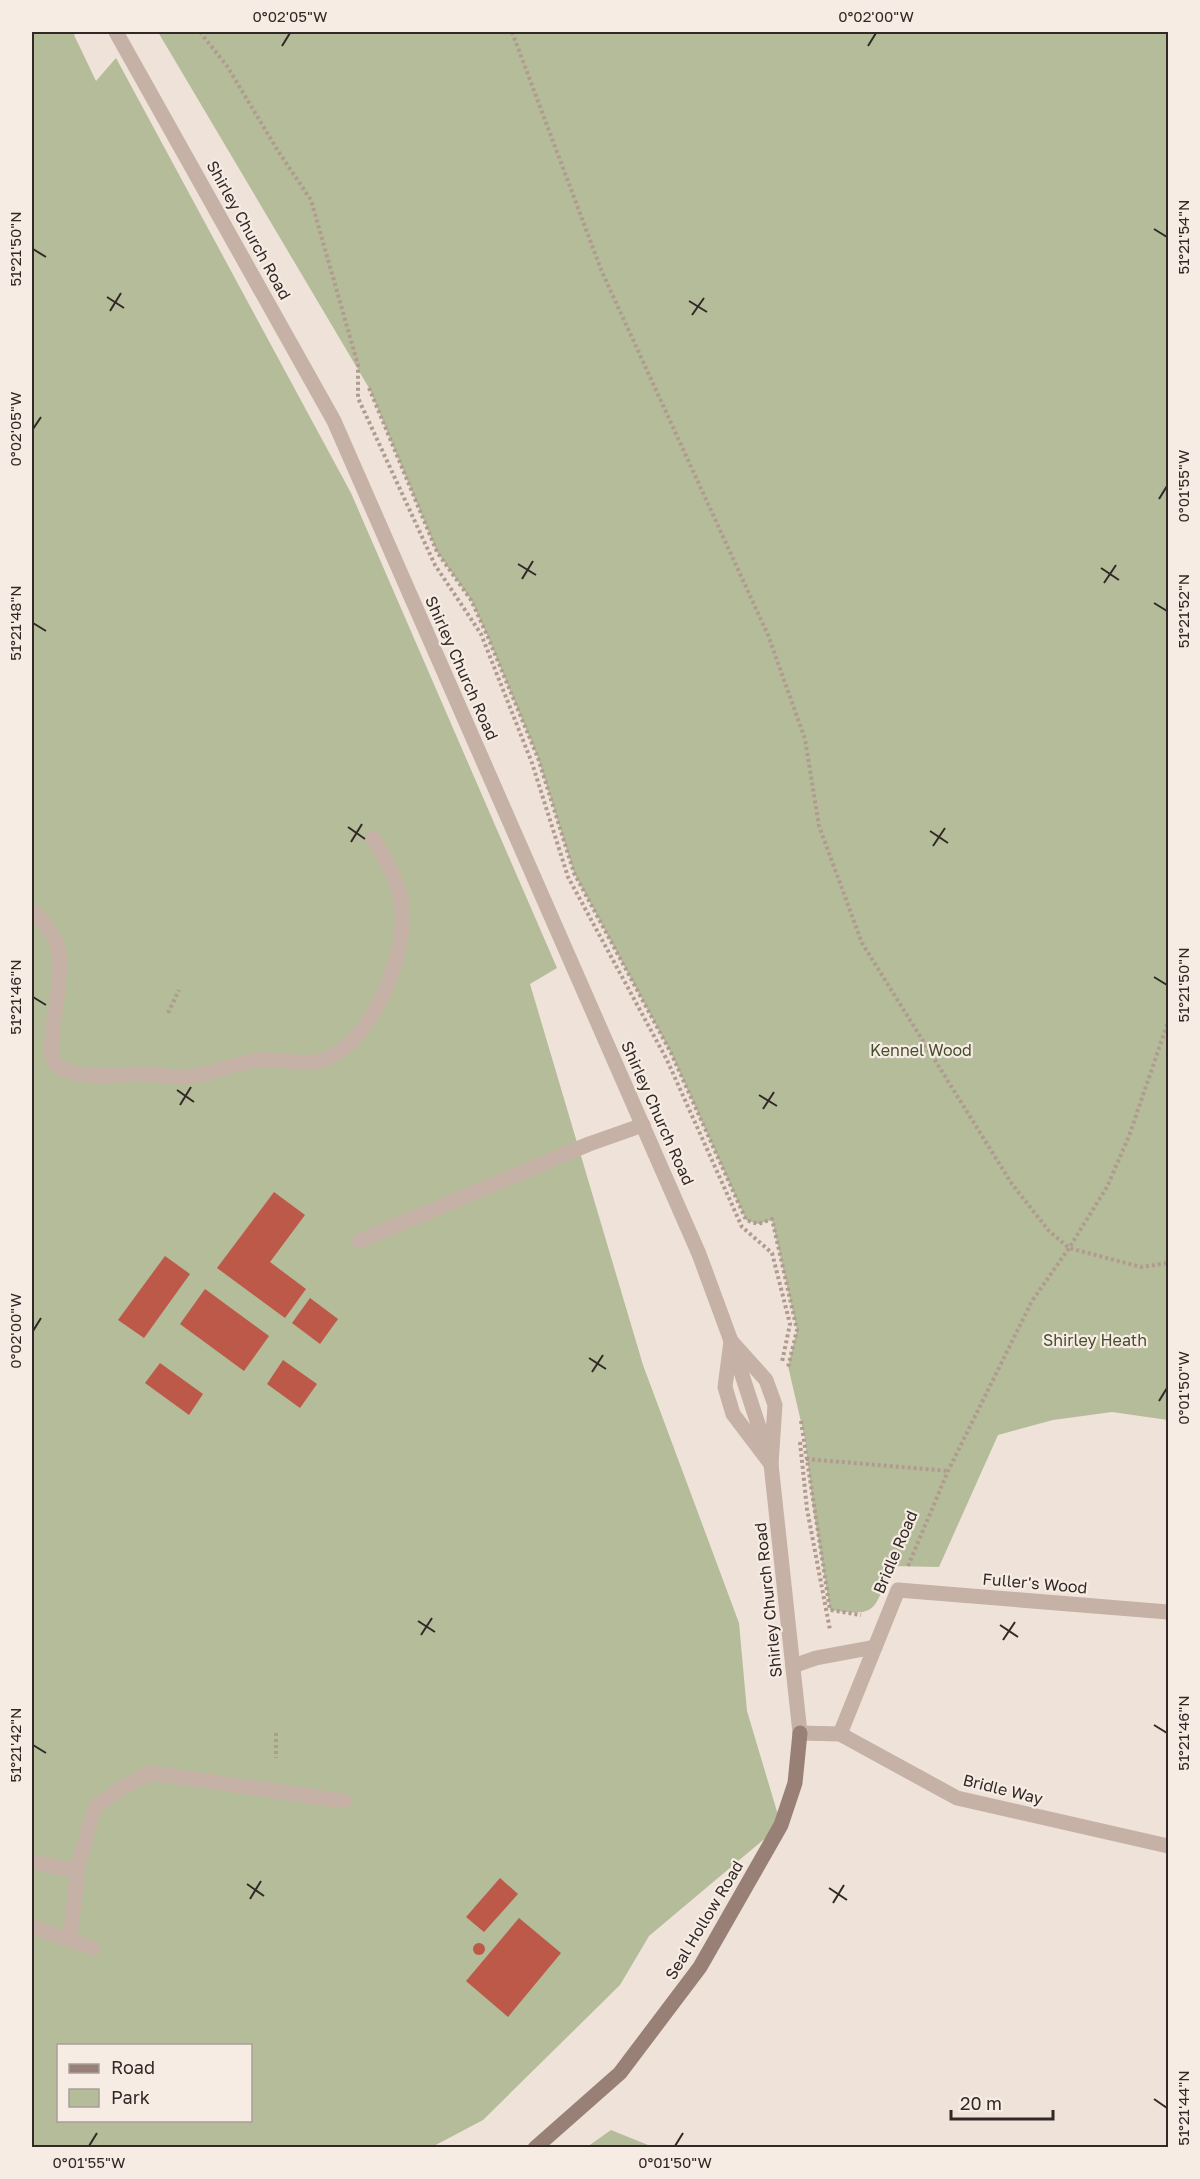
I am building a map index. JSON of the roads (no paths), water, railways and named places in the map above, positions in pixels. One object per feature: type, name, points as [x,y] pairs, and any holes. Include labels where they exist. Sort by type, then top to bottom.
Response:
[{"type":"main road","name":"Seal Hollow Road","points":[[535,2148],[621,2073],[700,1967],[781,1825],[795,1783],[800,1733]]},
{"type":"street","name":"Shirley Church Road","points":[[116,32],[334,421],[644,1125],[699,1254],[731,1341],[766,1380],[771,1391],[775,1405],[771,1464],[800,1733]]},
{"type":"street","points":[[32,910],[56,942],[61,962],[60,987],[50,1050],[55,1062],[70,1072],[97,1076],[119,1074],[191,1077],[231,1064],[259,1060],[311,1063],[327,1059],[364,1031],[379,1006],[403,936],[401,902],[394,874],[373,838]]},
{"type":"street","points":[[359,1240],[589,1143],[644,1125]]},
{"type":"street","name":"Shirley Church Road","points":[[731,1341],[725,1387],[733,1414],[771,1464]]},
{"type":"street","name":"Fuller's Wood","points":[[898,1590],[1168,1612]]},
{"type":"street","name":"Bridle Road","points":[[840,1734],[898,1590]]},
{"type":"street","points":[[793,1666],[816,1658],[838,1656],[875,1647]]},
{"type":"street","points":[[800,1733],[840,1734]]},
{"type":"street","name":"Bridle Way","points":[[840,1734],[957,1798],[1168,1846]]},
{"type":"street","points":[[64,1938],[71,1930],[78,1866],[95,1807],[121,1788],[151,1773],[344,1801]]},
{"type":"street","points":[[32,1861],[64,1869],[78,1866]]},
{"type":"street","points":[[32,1927],[93,1948]]},
{"type":"park label","name":"Kennel Wood","points":[[921,1050]]},
{"type":"park label","name":"Shirley Heath","points":[[1095,1340]]}]
